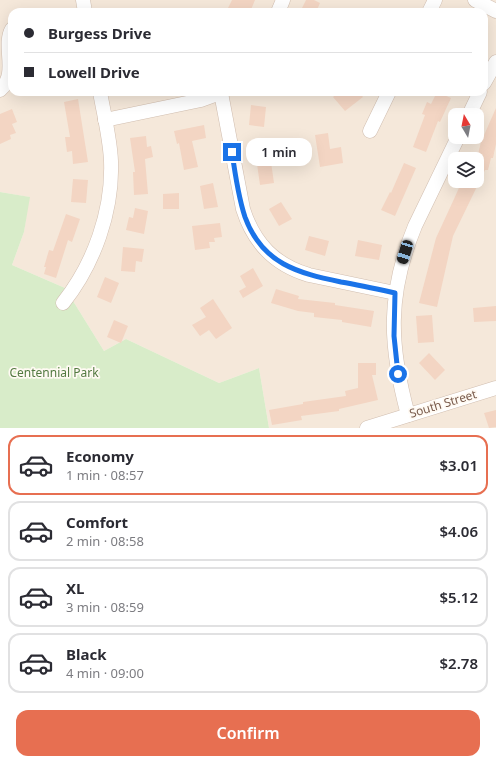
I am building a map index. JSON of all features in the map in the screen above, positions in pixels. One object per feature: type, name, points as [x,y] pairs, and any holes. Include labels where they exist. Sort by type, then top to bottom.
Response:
[{"type":"street","points":[[475,0],[496,11]]},
{"type":"street","points":[[488,76],[496,62]]},
{"type":"street","points":[[0,90],[8,78]]},
{"type":"street","points":[[63,303],[76,285],[89,260],[100,235],[105,216],[111,180],[111,161],[101,96]]},
{"type":"street","points":[[105,120],[201,100],[213,96]]},
{"type":"street","points":[[222,96],[239,196],[249,226],[265,251],[287,266],[309,276],[395,293]]},
{"type":"street","points":[[370,131],[387,96]]},
{"type":"street","points":[[472,108],[478,96]]},
{"type":"street","points":[[408,415],[394,350],[395,293],[401,265],[409,239],[455,144]]},
{"type":"street","name":"South Street","points":[[367,428],[496,388]]},
{"type":"shaded area","points":[[0,0],[496,0],[496,428],[269,428],[259,368],[219,383],[126,339],[104,351],[65,288],[12,265],[24,232],[29,197],[0,192]]},
{"type":"green space","name":"Centennial Park","points":[[0,192],[30,197],[24,232],[12,265],[65,288],[104,351],[126,339],[219,383],[259,368],[269,428],[0,428]]},
{"type":"building","points":[[232,0],[255,0],[252,8],[228,8]]},
{"type":"building","points":[[306,0],[314,0],[320,3],[318,8],[302,8]]},
{"type":"building","points":[[362,96],[363,97],[345,111],[333,97]]},
{"type":"building","points":[[435,96],[446,96],[451,98],[440,122],[438,121],[426,152],[413,147],[425,115],[422,114],[427,102],[431,104]]},
{"type":"building","points":[[78,99],[88,162],[73,164],[72,151],[67,152],[65,137],[70,137],[64,102]]},
{"type":"building","points":[[251,105],[266,107],[264,127],[249,125]]},
{"type":"building","points":[[496,108],[496,144],[493,158],[491,158],[488,170],[485,170],[484,172],[484,152],[478,152],[480,144],[484,144],[484,135]]},
{"type":"building","points":[[12,109],[17,122],[12,124],[16,133],[10,135],[11,139],[0,144],[0,114]]},
{"type":"building","points":[[204,125],[206,138],[192,141],[198,167],[184,170],[179,143],[177,144],[174,131]]},
{"type":"building","points":[[328,133],[330,149],[341,147],[343,163],[320,167],[315,135]]},
{"type":"building","points":[[146,136],[147,147],[151,146],[153,157],[145,159],[148,194],[134,195],[133,172],[135,172],[130,138]]},
{"type":"building","points":[[271,162],[274,183],[260,185],[257,164]]},
{"type":"building","points":[[404,163],[416,168],[395,216],[381,210],[390,192],[391,193]]},
{"type":"building","points":[[73,179],[88,180],[86,203],[71,202]]},
{"type":"building","points":[[213,183],[218,207],[204,209],[200,186]]},
{"type":"building","points":[[459,188],[476,188],[453,236],[437,307],[419,303],[436,238]]},
{"type":"building","points":[[179,193],[179,209],[163,209],[163,194]]},
{"type":"building","points":[[281,202],[292,219],[279,226],[269,209]]},
{"type":"building","points":[[135,208],[148,211],[144,234],[126,230],[129,217],[133,218]]},
{"type":"building","points":[[66,214],[80,219],[72,242],[68,240],[56,278],[44,274],[46,267],[44,267],[49,250],[53,251]]},
{"type":"building","points":[[220,223],[222,237],[214,238],[215,242],[209,242],[210,248],[195,250],[192,226]]},
{"type":"building","points":[[309,236],[329,241],[325,256],[305,250]]},
{"type":"building","points":[[358,240],[382,245],[379,260],[355,256]]},
{"type":"building","points":[[123,247],[144,249],[142,262],[136,261],[135,272],[121,271]]},
{"type":"building","points":[[253,268],[263,286],[243,298],[239,291],[246,287],[240,276]]},
{"type":"building","points":[[105,277],[119,283],[111,303],[97,297]]},
{"type":"building","points":[[276,289],[299,296],[298,299],[335,303],[335,305],[374,311],[371,327],[342,322],[342,320],[314,317],[314,313],[298,311],[271,303]]},
{"type":"building","points":[[213,299],[232,328],[216,339],[209,330],[200,336],[192,325],[206,317],[200,308]]},
{"type":"building","points":[[496,306],[496,321],[474,322],[473,308]]},
{"type":"building","points":[[432,315],[434,342],[418,343],[416,316]]},
{"type":"building","points":[[114,320],[128,326],[121,343],[107,337]]},
{"type":"building","points":[[429,353],[445,370],[435,380],[419,363]]},
{"type":"building","points":[[358,363],[376,363],[376,375],[372,375],[378,400],[339,409],[339,411],[301,416],[302,420],[272,425],[269,410],[303,404],[303,402],[346,396],[345,391],[358,388]]},
{"type":"building","points":[[496,410],[496,427],[489,428],[484,413]]},
{"type":"route","points":[[232,152],[239,196],[246,218],[249,226],[265,251],[287,266],[309,276],[395,293],[394,350],[398,374]]}]
